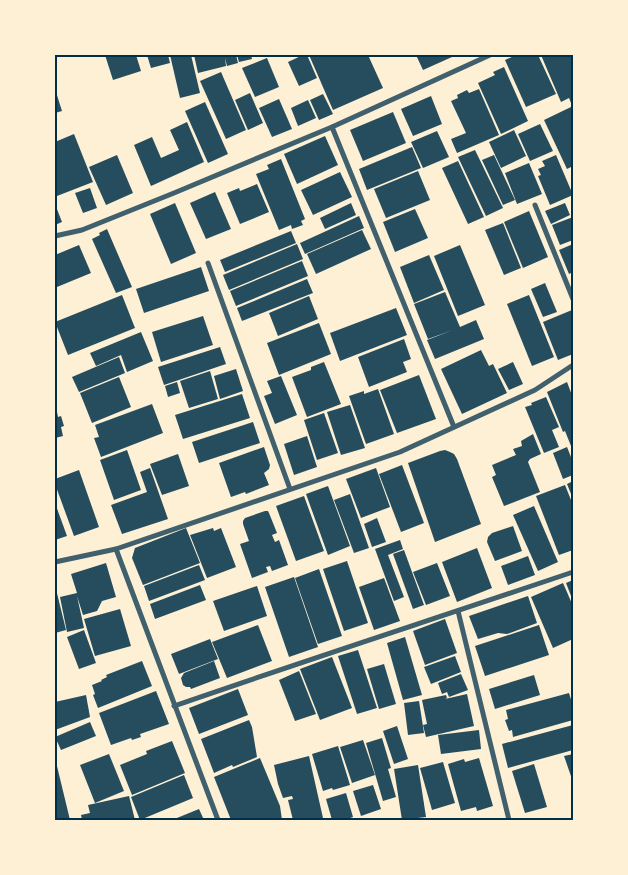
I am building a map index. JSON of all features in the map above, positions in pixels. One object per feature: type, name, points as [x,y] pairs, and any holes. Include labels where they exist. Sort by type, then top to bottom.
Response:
[{"type":"street","points":[[55,236],[82,230],[174,193],[332,127],[490,55]]},
{"type":"street","points":[[332,127],[454,427]]},
{"type":"street","points":[[535,205],[573,300]]},
{"type":"street","points":[[208,263],[290,489]]},
{"type":"street","points":[[55,562],[116,549],[400,452],[535,390],[573,366]]},
{"type":"street","points":[[116,549],[218,820]]},
{"type":"street","points":[[174,706],[573,572]]},
{"type":"street","points":[[458,611],[509,820]]},
{"type":"building","points":[[105,55],[136,55],[141,71],[113,80]]},
{"type":"building","points":[[147,55],[168,55],[170,63],[151,68]]},
{"type":"building","points":[[170,55],[191,55],[200,93],[180,98]]},
{"type":"building","points":[[194,55],[236,55],[238,63],[227,66],[225,58],[226,66],[198,73]]},
{"type":"building","points":[[237,55],[251,55],[252,59],[239,62]]},
{"type":"building","points":[[307,55],[317,78],[299,86],[288,62]]},
{"type":"building","points":[[309,55],[368,55],[383,88],[333,110]]},
{"type":"building","points":[[416,55],[451,55],[452,57],[423,70]]},
{"type":"building","points":[[516,55],[538,55],[556,94],[526,107],[505,60]]},
{"type":"building","points":[[541,55],[573,55],[573,102],[571,103],[569,98],[561,102]]},
{"type":"building","points":[[267,58],[279,87],[255,97],[242,68]]},
{"type":"building","points":[[504,67],[528,121],[501,134],[478,83],[495,75],[493,72]]},
{"type":"building","points":[[221,72],[246,130],[226,139],[200,81]]},
{"type":"building","points":[[55,89],[62,111],[55,113]]},
{"type":"building","points":[[479,89],[499,135],[457,153],[451,139],[466,133],[451,101],[458,98],[457,95],[467,90],[469,93]]},
{"type":"building","points":[[250,93],[263,123],[248,130],[235,100]]},
{"type":"building","points":[[323,94],[333,114],[319,120],[310,100]]},
{"type":"building","points":[[431,96],[442,124],[413,136],[401,109]]},
{"type":"building","points":[[279,99],[292,129],[272,137],[259,108]]},
{"type":"building","points":[[308,100],[316,118],[298,126],[291,108]]},
{"type":"building","points":[[205,102],[228,154],[208,163],[185,111]]},
{"type":"building","points":[[573,106],[573,166],[567,169],[544,120]]},
{"type":"building","points":[[393,112],[406,143],[363,161],[350,130]]},
{"type":"building","points":[[187,122],[204,162],[151,186],[134,145],[152,137],[161,158],[179,150],[170,130]]},
{"type":"building","points":[[540,124],[553,151],[530,161],[518,134]]},
{"type":"building","points":[[514,130],[526,156],[501,168],[489,142]]},
{"type":"building","points":[[437,131],[449,157],[423,168],[411,142]]},
{"type":"building","points":[[74,134],[93,182],[57,196],[55,190],[55,142]]},
{"type":"building","points":[[325,136],[338,165],[297,184],[284,154]]},
{"type":"building","points":[[412,147],[421,168],[367,190],[359,169]]},
{"type":"building","points":[[475,150],[503,208],[486,216],[458,157]]},
{"type":"building","points":[[117,155],[133,193],[106,205],[89,167]]},
{"type":"building","points":[[494,155],[515,200],[503,205],[482,160]]},
{"type":"building","points":[[556,155],[573,195],[550,205],[538,176],[541,175],[538,169],[545,166],[542,161]]},
{"type":"building","points":[[281,159],[305,219],[301,221],[303,225],[292,229],[291,225],[279,230],[256,174],[269,169],[267,165]]},
{"type":"building","points":[[458,161],[484,217],[468,224],[442,168]]},
{"type":"building","points":[[529,163],[542,194],[517,204],[505,173]]},
{"type":"building","points":[[418,171],[430,200],[386,218],[374,189]]},
{"type":"building","points":[[340,172],[352,197],[313,215],[301,190]]},
{"type":"building","points":[[257,184],[269,212],[240,224],[227,193],[239,188],[240,191]]},
{"type":"building","points":[[90,188],[97,208],[83,213],[75,193]]},
{"type":"building","points":[[215,192],[231,229],[206,239],[190,203]]},
{"type":"building","points":[[175,203],[196,253],[171,264],[150,214]]},
{"type":"building","points":[[351,203],[356,215],[325,229],[320,218]]},
{"type":"building","points":[[565,203],[570,215],[551,224],[545,211]]},
{"type":"building","points":[[55,204],[62,222],[55,225]]},
{"type":"building","points":[[415,209],[428,238],[395,252],[383,222]]},
{"type":"building","points":[[529,211],[548,257],[523,268],[504,222]]},
{"type":"building","points":[[359,216],[364,228],[305,254],[300,243]]},
{"type":"building","points":[[573,217],[573,240],[560,245],[552,225]]},
{"type":"building","points":[[503,223],[521,268],[504,275],[485,230]]},
{"type":"building","points":[[107,229],[132,287],[116,293],[92,239]]},
{"type":"building","points":[[362,230],[371,249],[316,274],[307,254]]},
{"type":"building","points":[[291,231],[296,243],[225,272],[220,260]]},
{"type":"building","points":[[297,244],[303,259],[229,290],[223,275]]},
{"type":"building","points":[[573,244],[573,272],[569,274],[559,250]]},
{"type":"building","points":[[79,245],[91,273],[57,287],[55,282],[55,255]]},
{"type":"building","points":[[460,245],[485,305],[458,316],[434,256]]},
{"type":"building","points":[[429,255],[444,290],[414,303],[400,267]]},
{"type":"building","points":[[302,261],[308,276],[236,306],[230,291]]},
{"type":"building","points":[[201,267],[209,291],[144,313],[136,289]]},
{"type":"building","points":[[307,279],[313,293],[242,321],[237,308]]},
{"type":"building","points":[[545,283],[557,312],[543,317],[531,289]]},
{"type":"building","points":[[445,292],[460,327],[476,320],[484,339],[435,359],[427,340],[453,330],[428,339],[414,304]]},
{"type":"building","points":[[122,295],[135,328],[68,355],[55,322]]},
{"type":"building","points":[[529,295],[554,357],[532,366],[507,304]]},
{"type":"building","points":[[309,296],[318,319],[278,336],[269,313]]},
{"type":"building","points":[[396,308],[407,335],[340,361],[330,333]]},
{"type":"building","points":[[572,310],[573,354],[558,360],[543,322]]},
{"type":"building","points":[[203,316],[213,345],[161,362],[152,332]]},
{"type":"building","points":[[319,323],[331,354],[279,375],[267,343]]},
{"type":"building","points":[[141,332],[153,361],[127,372],[121,355],[96,366],[90,353]]},
{"type":"building","points":[[404,339],[411,359],[403,362],[407,372],[369,387],[358,357]]},
{"type":"building","points":[[220,347],[226,364],[164,385],[158,367]]},
{"type":"building","points":[[481,350],[489,366],[493,364],[507,393],[462,414],[441,369]]},
{"type":"building","points":[[119,357],[125,373],[79,392],[72,377]]},
{"type":"building","points":[[324,362],[341,404],[307,417],[292,377],[311,370],[311,367]]},
{"type":"building","points":[[513,362],[523,384],[509,390],[498,369]]},
{"type":"building","points":[[236,369],[243,391],[220,399],[214,376]]},
{"type":"building","points":[[210,371],[218,399],[189,408],[180,381]]},
{"type":"building","points":[[419,375],[436,419],[397,433],[380,390]]},
{"type":"building","points":[[281,376],[297,415],[275,424],[264,396],[272,393],[267,381]]},
{"type":"building","points":[[119,377],[131,407],[92,423],[80,393]]},
{"type":"building","points":[[177,382],[180,393],[168,397],[165,386]]},
{"type":"building","points":[[567,382],[573,398],[573,451],[547,392]]},
{"type":"building","points":[[378,389],[394,434],[366,444],[349,396],[364,391],[364,394]]},
{"type":"building","points":[[242,394],[250,418],[183,439],[175,415]]},
{"type":"building","points":[[546,397],[559,427],[552,430],[559,447],[544,453],[525,407]]},
{"type":"building","points":[[152,404],[163,433],[101,457],[94,438],[99,437],[95,425]]},
{"type":"building","points":[[350,405],[365,448],[341,455],[327,412]]},
{"type":"building","points":[[55,412],[57,412],[58,417],[61,416],[64,426],[61,427],[63,436],[55,438]]},
{"type":"building","points":[[324,413],[338,453],[317,460],[304,420]]},
{"type":"building","points":[[253,422],[260,443],[199,463],[192,442]]},
{"type":"building","points":[[533,434],[541,454],[530,459],[528,462],[540,492],[504,506],[492,477],[496,475],[492,465],[516,455],[513,449],[522,446],[521,441]]},
{"type":"building","points":[[307,436],[317,467],[294,475],[284,444]]},
{"type":"building","points":[[264,447],[270,465],[269,469],[264,473],[269,485],[246,494],[245,492],[231,497],[219,463]]},
{"type":"building","points":[[567,447],[571,457],[573,456],[573,475],[563,479],[553,453]]},
{"type":"building","points":[[127,450],[141,490],[114,500],[100,460]]},
{"type":"building","points":[[445,450],[454,454],[457,459],[481,524],[435,542],[408,463]]},
{"type":"building","points":[[178,454],[189,486],[162,495],[150,464]]},
{"type":"building","points":[[402,465],[424,523],[401,532],[379,474]]},
{"type":"building","points":[[150,468],[168,519],[122,534],[111,505],[147,492],[140,472]]},
{"type":"building","points":[[376,468],[390,507],[361,518],[346,479]]},
{"type":"building","points":[[79,470],[99,527],[74,536],[55,484],[55,479]]},
{"type":"building","points":[[573,481],[573,499],[567,484]]},
{"type":"building","points":[[565,485],[573,505],[573,550],[559,555],[536,496]]},
{"type":"building","points":[[328,486],[350,546],[328,555],[306,494]]},
{"type":"building","points":[[350,494],[369,548],[354,553],[334,500]]},
{"type":"building","points":[[304,496],[324,551],[296,561],[276,506]]},
{"type":"building","points":[[55,503],[67,536],[55,540]]},
{"type":"building","points":[[534,506],[558,562],[538,571],[513,515]]},
{"type":"building","points":[[268,511],[277,533],[272,535],[275,542],[279,540],[288,565],[272,571],[270,566],[266,567],[268,572],[252,578],[240,544],[249,541],[243,521],[245,518]]},
{"type":"building","points":[[377,518],[386,542],[372,547],[364,524]]},
{"type":"building","points":[[513,526],[522,551],[495,561],[487,542],[488,537],[492,533]]},
{"type":"building","points":[[186,528],[200,563],[143,585],[132,558],[135,548]]},
{"type":"building","points":[[213,528],[214,531],[221,528],[236,567],[207,578],[190,535]]},
{"type":"building","points":[[400,540],[403,549],[388,555],[404,597],[394,601],[375,549]]},
{"type":"building","points":[[477,548],[492,588],[457,602],[442,562]]},
{"type":"building","points":[[404,550],[424,605],[413,609],[393,554]]},
{"type":"building","points":[[528,556],[535,575],[508,585],[501,566]]},
{"type":"building","points":[[347,561],[368,623],[344,631],[323,569]]},
{"type":"building","points":[[106,563],[116,597],[102,601],[97,611],[83,615],[77,596],[84,628],[67,632],[60,597],[77,593],[71,574]]},
{"type":"building","points":[[437,563],[450,596],[426,605],[413,572]]},
{"type":"building","points":[[199,565],[205,580],[149,601],[144,586]]},
{"type":"building","points":[[319,569],[342,636],[318,644],[295,578]]},
{"type":"building","points":[[294,577],[318,647],[289,657],[265,587]]},
{"type":"building","points":[[384,578],[400,621],[374,630],[359,587]]},
{"type":"building","points":[[573,580],[573,601],[566,583]]},
{"type":"building","points":[[563,583],[573,606],[573,639],[553,648],[531,597]]},
{"type":"building","points":[[55,585],[66,630],[55,633]]},
{"type":"building","points":[[200,585],[206,600],[155,619],[150,604]]},
{"type":"building","points":[[257,586],[267,616],[224,631],[213,601]]},
{"type":"building","points":[[528,596],[537,623],[507,634],[498,633],[478,639],[469,616]]},
{"type":"building","points":[[120,609],[131,646],[95,656],[84,619]]},
{"type":"building","points":[[445,619],[457,653],[425,665],[413,631]]},
{"type":"building","points":[[258,625],[272,661],[227,678],[212,642]]},
{"type":"building","points":[[539,625],[549,655],[485,676],[475,646]]},
{"type":"building","points":[[84,630],[96,663],[79,669],[67,637]]},
{"type":"building","points":[[405,637],[422,695],[403,700],[387,643]]},
{"type":"building","points":[[210,639],[218,659],[179,674],[171,654]]},
{"type":"building","points":[[358,650],[377,708],[357,714],[338,656]]},
{"type":"building","points":[[455,656],[461,672],[431,684],[424,667]]},
{"type":"building","points":[[332,657],[352,708],[320,720],[300,669]]},
{"type":"building","points":[[142,661],[152,686],[98,708],[93,695],[95,694],[92,685],[102,681],[107,677],[106,675]]},
{"type":"building","points":[[214,661],[220,678],[191,689],[183,685],[181,678],[184,673]]},
{"type":"building","points":[[384,664],[396,704],[379,709],[367,669]]},
{"type":"building","points":[[299,671],[316,714],[295,721],[279,680]]},
{"type":"building","points":[[461,674],[468,690],[449,697],[447,692],[442,694],[438,683]]},
{"type":"building","points":[[534,675],[540,695],[495,709],[489,689]]},
{"type":"building","points":[[238,689],[248,715],[199,734],[189,708]]},
{"type":"building","points":[[156,691],[169,724],[140,734],[141,737],[132,740],[131,738],[111,745],[99,713]]},
{"type":"building","points":[[569,693],[573,706],[573,720],[513,737],[512,730],[509,731],[505,720],[508,719],[506,710]]},
{"type":"building","points":[[467,694],[474,726],[426,737],[423,725],[427,724],[422,700],[446,695],[447,698],[445,699]]},
{"type":"building","points":[[86,695],[90,717],[55,730],[55,702]]},
{"type":"building","points":[[419,701],[424,733],[408,735],[404,703]]},
{"type":"building","points":[[249,720],[257,757],[214,773],[201,739]]},
{"type":"building","points":[[90,722],[96,736],[61,750],[55,737]]},
{"type":"building","points":[[573,725],[573,750],[508,768],[502,744]]},
{"type":"building","points":[[397,726],[408,759],[394,764],[383,731]]},
{"type":"building","points":[[479,730],[481,749],[441,754],[438,735]]},
{"type":"building","points":[[382,738],[391,768],[388,769],[396,797],[383,801],[366,743]]},
{"type":"building","points":[[363,740],[375,775],[352,783],[340,747]]},
{"type":"building","points":[[172,741],[185,773],[132,795],[120,765],[147,754],[146,751]]},
{"type":"building","points":[[338,746],[350,785],[323,791],[312,754]]},
{"type":"building","points":[[109,754],[124,791],[95,803],[80,765]]},
{"type":"building","points":[[573,754],[573,782],[564,756]]},
{"type":"building","points":[[309,756],[323,818],[316,820],[293,820],[288,800],[293,799],[292,796],[283,798],[274,765]]},
{"type":"building","points":[[260,758],[280,806],[282,820],[231,820],[214,777]]},
{"type":"building","points":[[479,758],[493,806],[477,811],[476,807],[461,811],[448,764],[464,759],[465,762]]},
{"type":"building","points":[[56,762],[70,820],[55,820]]},
{"type":"building","points":[[443,762],[455,803],[432,810],[420,768]]},
{"type":"building","points":[[534,764],[547,807],[525,813],[512,771]]},
{"type":"building","points":[[418,765],[426,817],[402,820],[394,769]]},
{"type":"building","points":[[184,775],[193,798],[140,820],[131,797]]},
{"type":"building","points":[[373,785],[381,809],[361,816],[353,791]]},
{"type":"building","points":[[346,793],[353,817],[345,820],[332,820],[326,799]]},
{"type":"building","points":[[129,796],[135,820],[82,820],[81,815],[90,813],[88,805]]},
{"type":"building","points":[[199,809],[204,820],[172,820]]}]
